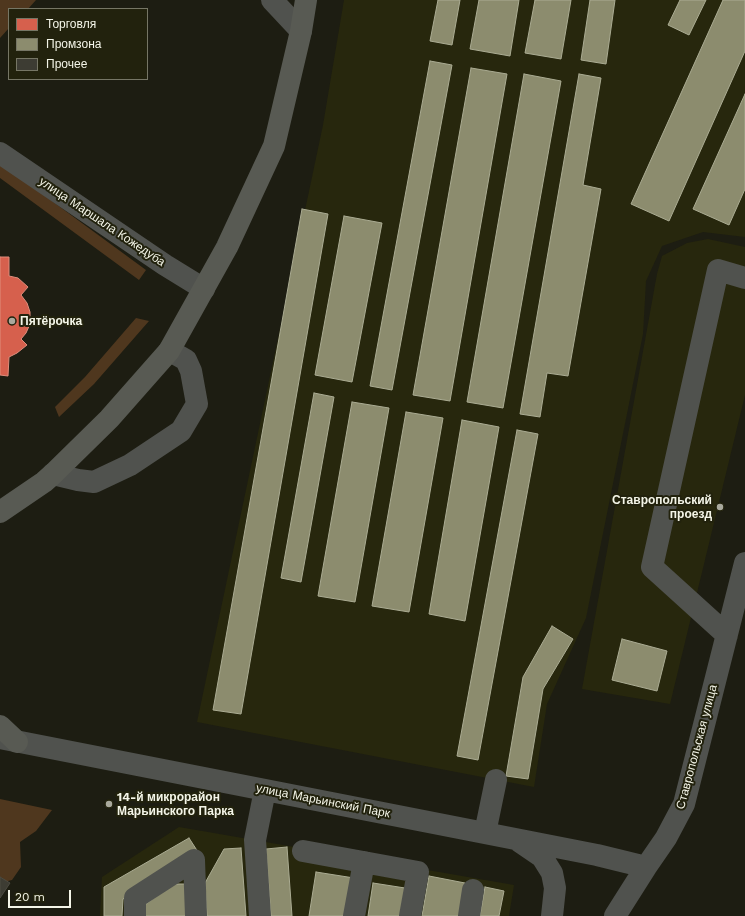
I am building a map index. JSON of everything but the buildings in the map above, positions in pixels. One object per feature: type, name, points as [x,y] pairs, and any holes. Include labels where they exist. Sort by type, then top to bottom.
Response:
[{"type":"main road","points":[[3,511],[53,474],[109,419],[169,351],[227,247],[274,146],[301,31],[306,0]]},
{"type":"main road","points":[[0,726],[8,740]]},
{"type":"street","points":[[272,0],[301,31]]},
{"type":"street","name":"улица Маршала Кожедуба","points":[[0,153],[204,289]]},
{"type":"street","points":[[727,636],[652,567],[718,270],[745,278]]},
{"type":"street","points":[[53,474],[94,482],[130,465],[181,431],[197,404],[191,371],[186,360],[169,351]]},
{"type":"street","name":"Ставропольская улица","points":[[615,916],[666,838],[684,804],[745,563]]},
{"type":"street","name":"улица Марьинский Парк","points":[[8,740],[597,855],[646,867]]},
{"type":"street","points":[[485,833],[496,780]]},
{"type":"street","points":[[260,916],[255,840],[265,790]]},
{"type":"street","points":[[516,839],[542,857],[552,873],[555,888],[552,916]]},
{"type":"street","points":[[303,851],[418,872],[410,916]]},
{"type":"street","points":[[135,916],[135,898],[194,860],[196,916]]},
{"type":"street","points":[[354,916],[364,862]]},
{"type":"street","points":[[469,916],[473,890]]},
{"type":"shaded area","points":[[0,0],[36,0],[29,8],[8,8],[8,29],[0,38]]},
{"type":"shaded area","points":[[344,0],[745,0],[745,237],[703,232],[662,246],[646,281],[643,334],[586,618],[547,704],[534,787],[197,722],[323,125]]},
{"type":"shaded area","points":[[0,163],[146,270],[139,280],[0,178]]},
{"type":"shaded area","points":[[708,239],[745,247],[745,395],[670,704],[582,689],[657,274],[662,256],[687,243]]},
{"type":"shaded area","points":[[136,318],[149,321],[94,384],[59,417],[55,407],[85,377]]},
{"type":"shaded area","points":[[0,799],[52,810],[36,831],[20,842],[21,867],[12,880],[0,883]]},
{"type":"shaded area","points":[[179,827],[514,885],[509,916],[100,916],[102,877]]},
{"type":"place","name":"Пятёрочка","points":[[12,321]]},
{"type":"place","name":"Ставропольский проезд","points":[[720,507]]},
{"type":"place","name":"14-й микрорайон Марьинского Парка","points":[[109,804]]}]
